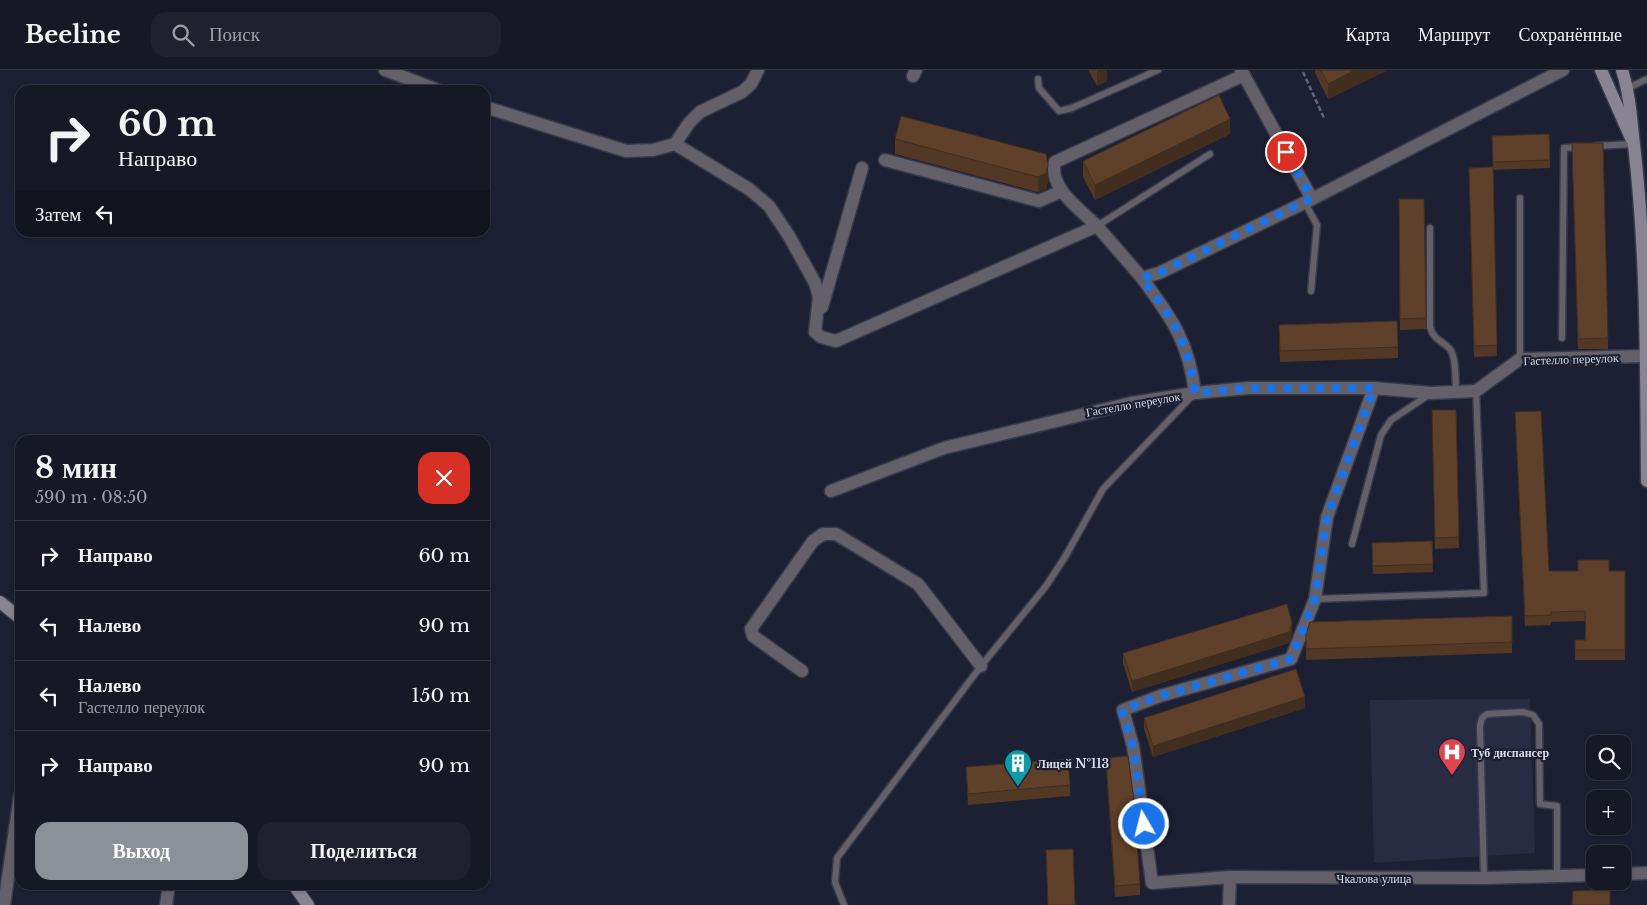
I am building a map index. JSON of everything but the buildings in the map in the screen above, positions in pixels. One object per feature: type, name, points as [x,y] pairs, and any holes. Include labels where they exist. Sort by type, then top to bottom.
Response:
[{"type":"main road","points":[[1600,70],[1634,144]]},
{"type":"main road","points":[[1622,70],[1628,88],[1638,166],[1645,282],[1647,481]]},
{"type":"main road","points":[[0,602],[15,614]]},
{"type":"main road","points":[[298,890],[308,905]]},
{"type":"street","points":[[385,70],[425,85]]},
{"type":"street","points":[[490,108],[626,151],[653,150],[675,144],[689,123],[700,112],[742,92],[751,84],[758,70]]},
{"type":"street","points":[[1142,278],[1159,273],[1309,201],[1563,70]]},
{"type":"street","points":[[1195,393],[1192,372],[1180,334],[1170,316],[1142,278],[1097,226],[1062,191],[1054,174],[1055,162],[1246,72],[1309,201]]},
{"type":"street","points":[[675,144],[750,188],[769,206],[789,236],[815,283],[819,297],[815,332]]},
{"type":"street","points":[[885,160],[1039,201],[1062,191]]},
{"type":"street","points":[[815,332],[862,168]]},
{"type":"street","points":[[815,332],[821,337],[836,341],[1097,226]]},
{"type":"street","name":"Гастелло переулок","points":[[831,491],[944,448],[1131,403],[1195,393],[1248,388],[1374,388],[1431,393],[1476,391],[1520,359],[1646,356]]},
{"type":"street","points":[[1315,599],[1327,517],[1374,388]]},
{"type":"street","points":[[802,671],[753,636],[751,630],[813,541],[823,534],[836,534],[918,584],[981,666]]},
{"type":"street","name":"Чкалова улица","points":[[1315,599],[1291,659],[1160,696],[1122,710],[1133,746],[1152,883],[1230,877],[1484,878],[1586,875]]},
{"type":"street","points":[[4,905],[15,829]]},
{"type":"street","points":[[1631,874],[1647,873]]},
{"type":"street","points":[[1229,905],[1230,877]]},
{"type":"street","points":[[166,905],[168,890]]},
{"type":"lane","points":[[1038,79],[1039,88],[1059,111],[1072,108],[1158,70]]},
{"type":"lane","points":[[1628,88],[1647,79]]},
{"type":"lane","points":[[1562,338],[1564,148],[1634,144]]},
{"type":"lane","points":[[1097,226],[1210,154]]},
{"type":"lane","points":[[1520,198],[1520,359]]},
{"type":"lane","points":[[1309,201],[1317,225],[1311,291]]},
{"type":"lane","points":[[1430,228],[1430,328],[1441,343],[1450,349],[1454,358],[1456,392]]},
{"type":"lane","points":[[1315,599],[1484,593],[1476,391]]},
{"type":"lane","points":[[844,905],[836,882],[837,858],[981,666],[1046,586],[1065,557],[1103,489],[1195,393]]},
{"type":"lane","points":[[1352,544],[1382,435],[1391,420],[1431,393]]},
{"type":"lane","points":[[1484,878],[1480,726],[1482,718],[1487,714],[1523,712],[1533,715],[1539,724],[1540,804],[1557,806],[1557,876]]},
{"type":"path","points":[[1303,72],[1324,118]]},
{"type":"shaded area","name":"Туб диспансер","points":[[1530,699],[1535,853],[1374,863],[1370,700]]},
{"type":"place","name":"Туб диспансер","points":[[1452,776]]},
{"type":"place","name":"Лицей №113","points":[[1018,787]]},
{"type":"route","points":[[1144,824],[1133,746],[1122,710],[1160,696],[1291,659],[1315,599],[1327,517],[1374,388],[1248,388],[1195,393],[1192,372],[1180,334],[1170,316],[1142,278],[1159,273],[1306,203],[1312,198],[1286,152]]}]
